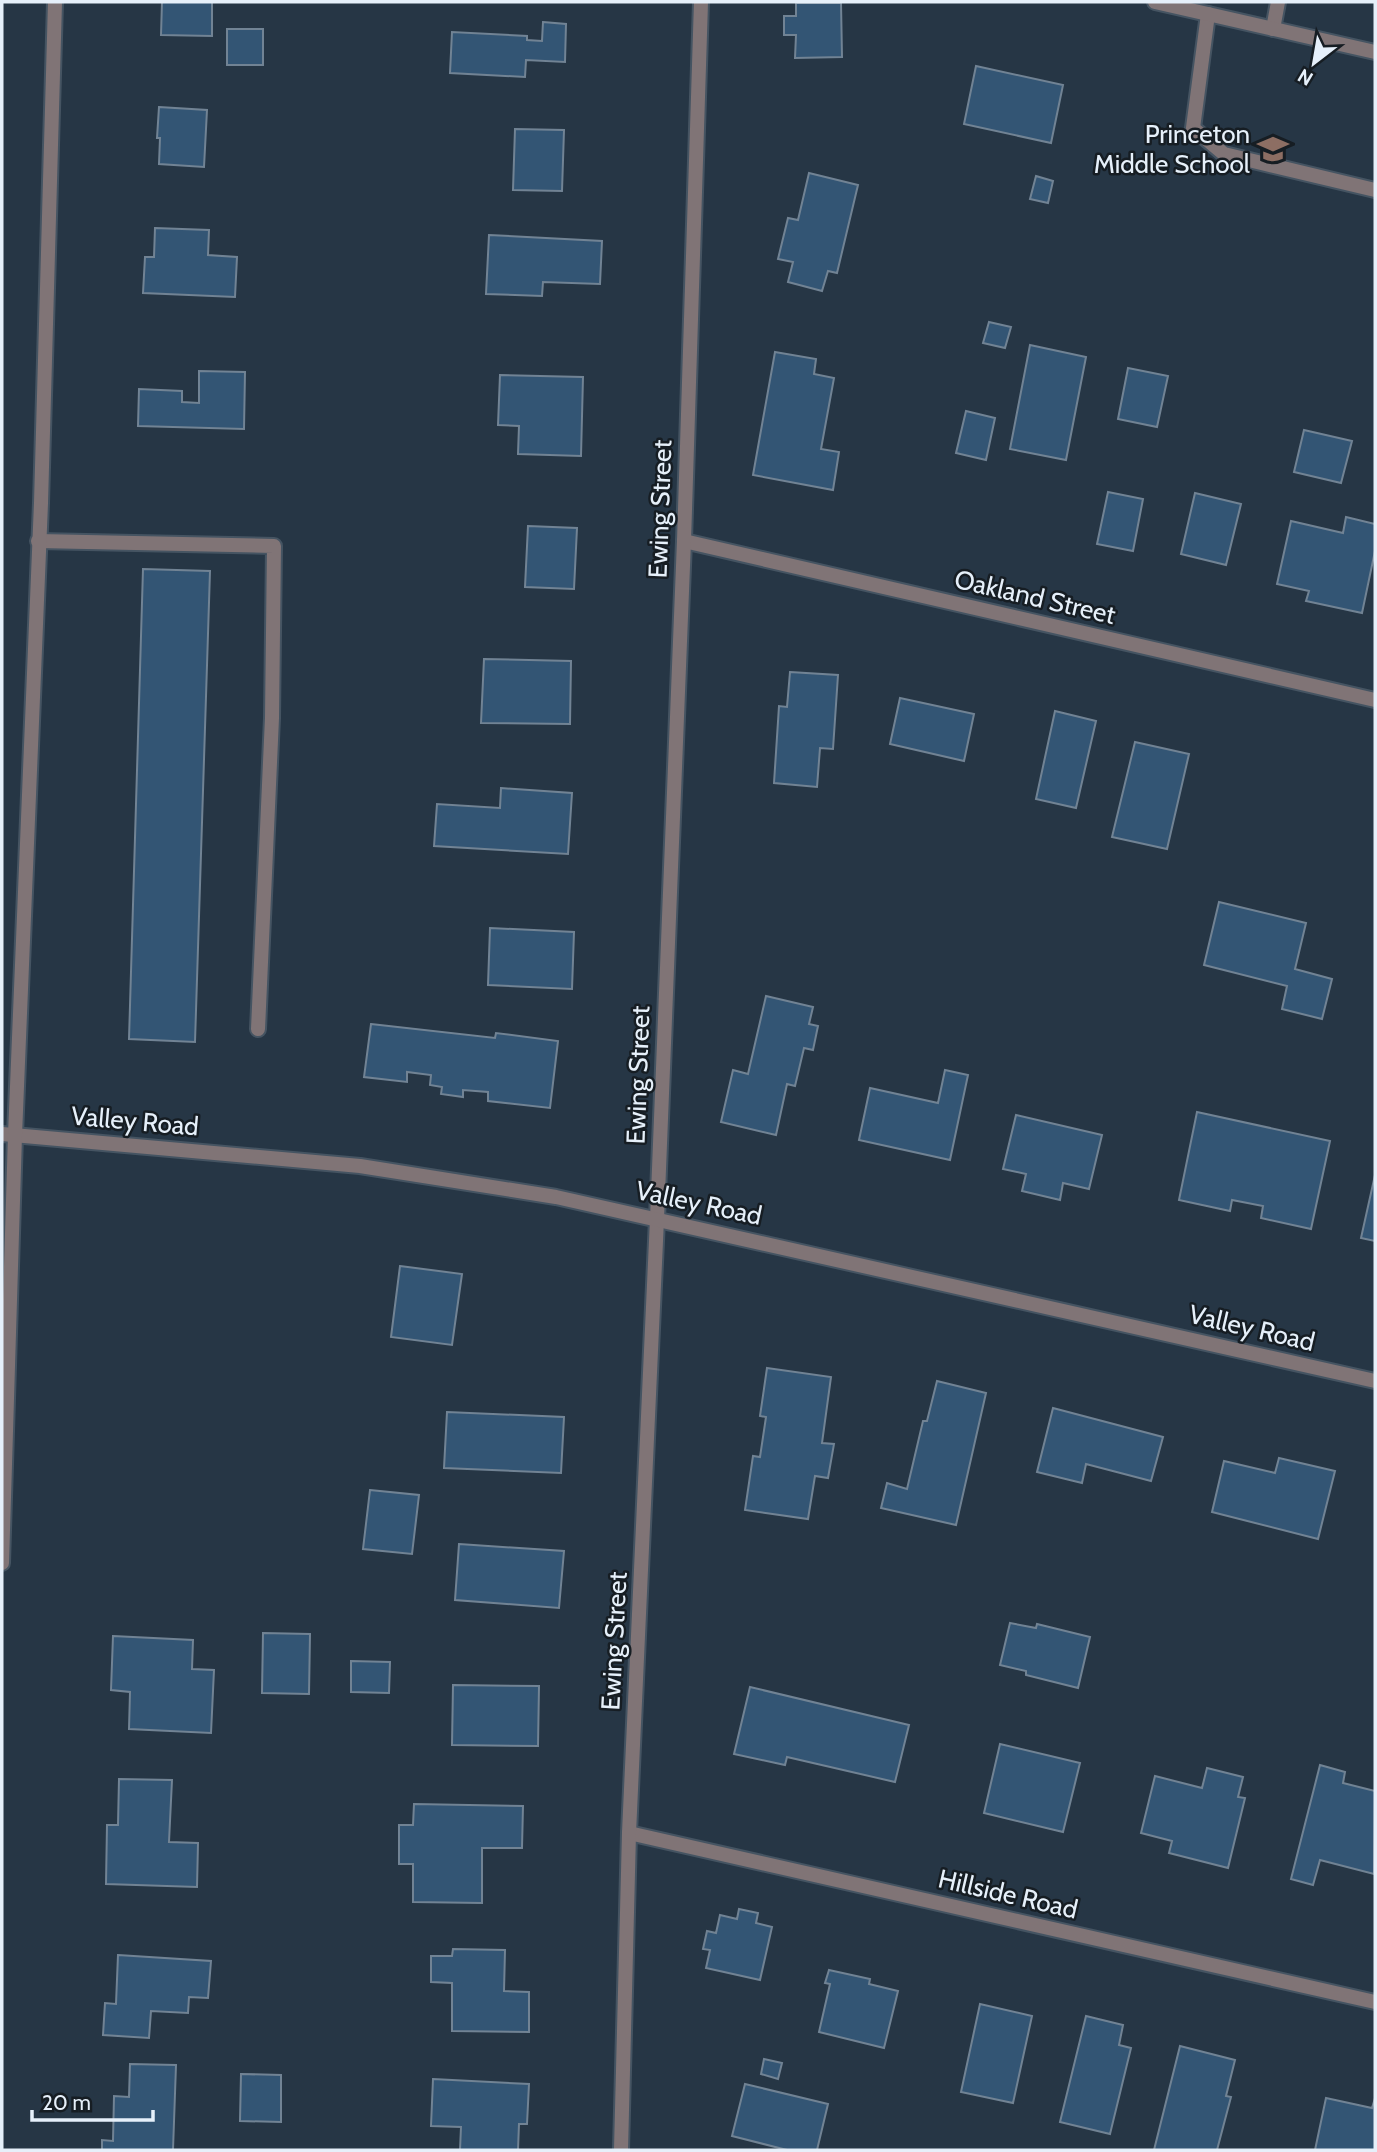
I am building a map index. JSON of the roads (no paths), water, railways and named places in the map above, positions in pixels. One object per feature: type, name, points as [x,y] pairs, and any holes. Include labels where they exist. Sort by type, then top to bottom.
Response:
[{"type":"street","points":[[2,1563],[8,1134],[41,489],[55,2]]},
{"type":"street","name":"Ewing Street","points":[[621,2150],[629,1833],[684,541],[701,2]]},
{"type":"street","points":[[1155,2],[1375,52]]},
{"type":"street","points":[[1272,29],[1278,2]]},
{"type":"street","points":[[1208,14],[1193,128],[1224,155],[1375,190]]},
{"type":"street","points":[[38,541],[274,546],[272,718],[258,1029]]},
{"type":"street","name":"Oakland Street","points":[[684,541],[1375,700]]},
{"type":"street","name":"Valley Road","points":[[8,1134],[360,1166],[556,1197],[1375,1381]]},
{"type":"street","name":"Hillside Road","points":[[629,1833],[1375,2002]]},
{"type":"place","name":"Princeton Middle School","points":[[1273,149]]}]
